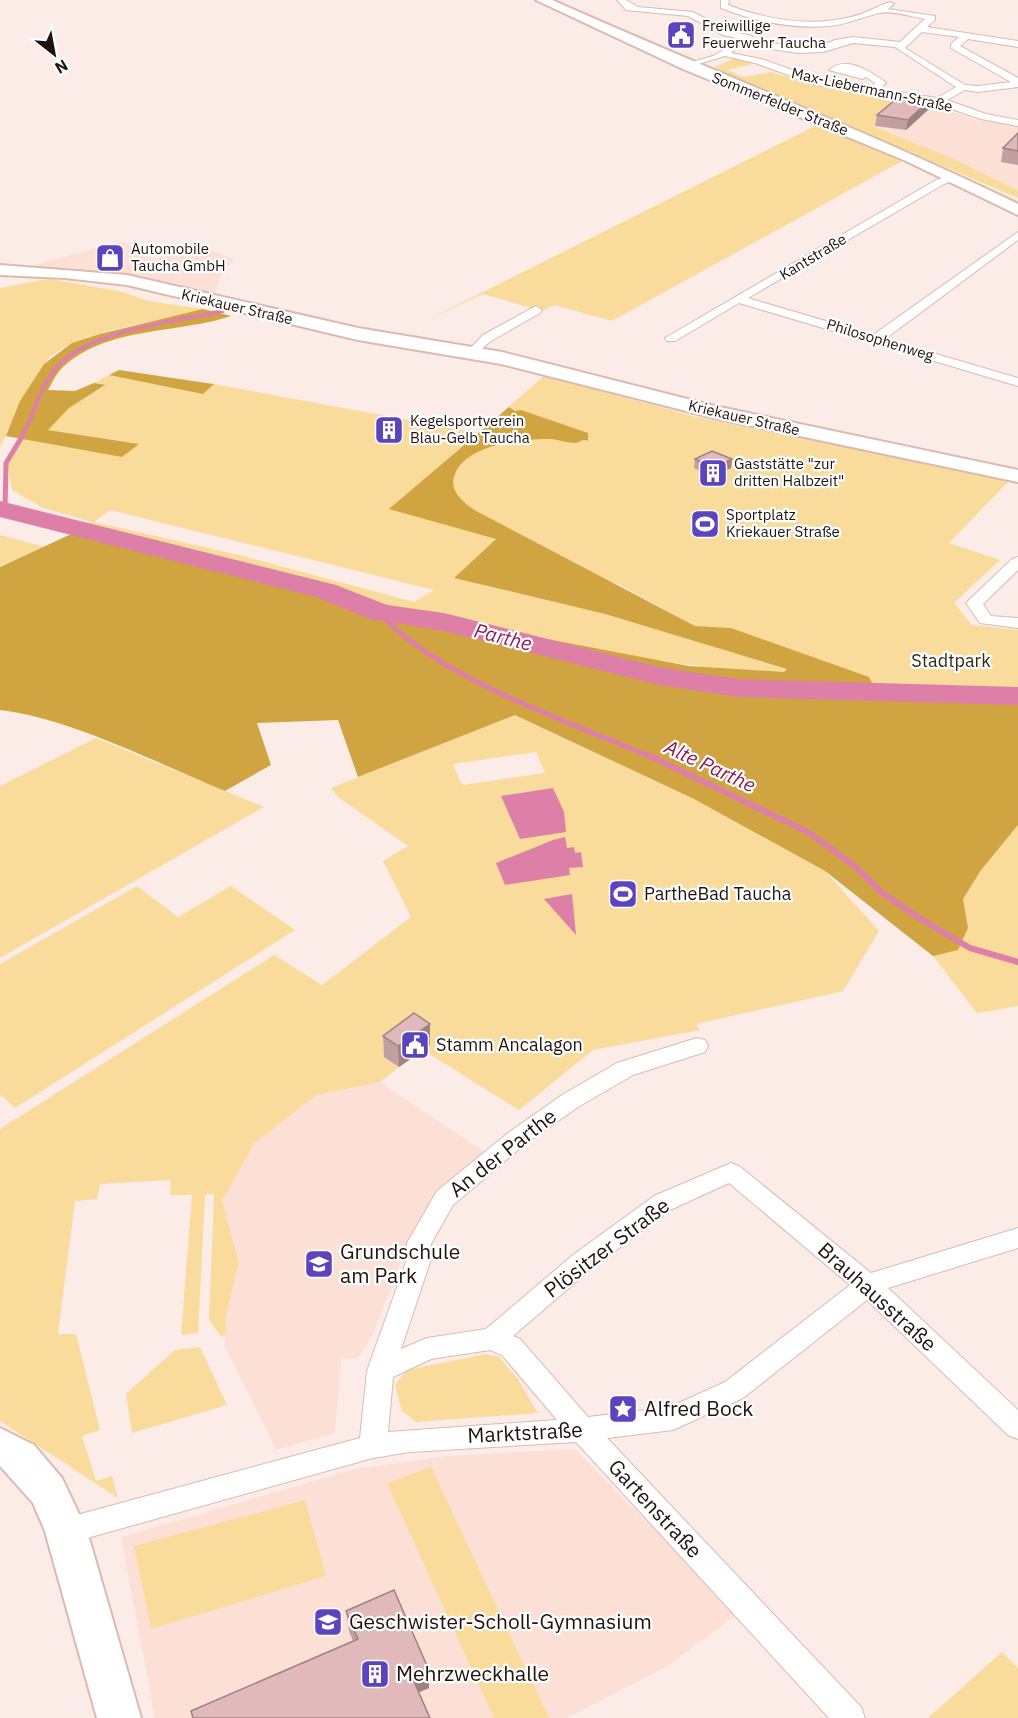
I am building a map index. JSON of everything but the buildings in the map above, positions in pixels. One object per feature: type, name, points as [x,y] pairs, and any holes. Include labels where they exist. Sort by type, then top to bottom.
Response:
[{"type":"street","name":"Sommerfelder Straße","points":[[542,0],[688,66],[954,178],[1018,210]]},
{"type":"street","points":[[621,0],[629,8],[638,10],[690,14],[726,33],[746,40],[805,50],[823,48],[847,40],[900,45],[932,18],[881,10]]},
{"type":"street","points":[[725,0],[724,6],[744,16],[809,23],[850,20],[881,10],[894,0]]},
{"type":"street","points":[[688,66],[726,54],[776,20]]},
{"type":"street","points":[[850,20],[866,25]]},
{"type":"street","points":[[921,29],[1018,44]]},
{"type":"street","points":[[967,35],[954,46],[1018,83]]},
{"type":"street","points":[[900,45],[903,51],[963,87],[978,89],[1018,83]]},
{"type":"street","name":"Max-Liebermann-Straße","points":[[726,54],[758,61],[816,82],[939,101],[984,117],[1018,123]]},
{"type":"street","points":[[871,77],[881,83],[873,91]]},
{"type":"street","points":[[939,101],[963,87]]},
{"type":"street","name":"Kantstraße","points":[[671,338],[741,300],[940,182],[954,178]]},
{"type":"street","points":[[876,339],[1018,236]]},
{"type":"street","name":"Kriekauer Straße","points":[[0,270],[117,279],[358,334],[472,352],[553,370],[714,412],[1018,476]]},
{"type":"street","name":"Philosophenweg","points":[[741,300],[1015,377]]},
{"type":"street","points":[[472,352],[487,338],[536,310]]},
{"type":"street","points":[[1018,562],[974,603],[986,620],[1018,623]]},
{"type":"street","name":"An der Parthe","points":[[380,1371],[419,1259],[419,1243],[445,1198],[516,1139],[570,1101],[625,1069],[697,1046]]},
{"type":"street","name":"Brauhausstraße","points":[[731,1172],[868,1285],[1018,1427]]},
{"type":"street","name":"Plösitzer Straße","points":[[492,1339],[582,1262],[662,1203],[731,1172]]},
{"type":"street","name":"Marktstraße","points":[[66,1531],[373,1446],[411,1440],[582,1430],[673,1418],[734,1390],[868,1285],[897,1273],[1018,1238]]},
{"type":"street","points":[[373,1446],[380,1371],[427,1349],[492,1339]]},
{"type":"street","name":"Gartenstraße","points":[[492,1339],[511,1347],[582,1430],[850,1718]]},
{"type":"street","points":[[0,1445],[20,1457],[48,1491],[66,1531],[119,1718]]},
{"type":"shaded area","points":[[902,99],[927,103],[976,120],[1018,126],[1018,190],[947,156],[872,125]]},
{"type":"shaded area","points":[[122,241],[153,259],[207,248],[235,260],[225,268],[214,300],[171,288],[20,269]]},
{"type":"shaded area","points":[[203,309],[231,316],[101,344],[81,354],[63,367],[48,390],[75,391],[94,383],[105,385],[69,408],[48,430],[139,444],[122,457],[6,436],[20,401],[44,364],[72,343]]},
{"type":"shaded area","points":[[119,370],[214,384],[203,394],[109,375]]},
{"type":"shaded area","points":[[509,407],[515,411],[521,410],[588,433],[588,441],[569,443],[552,439],[527,440],[484,449],[471,456],[461,464],[453,480],[458,496],[476,511],[695,626],[731,628],[869,677],[881,700],[1018,703],[1018,825],[981,870],[963,899],[968,928],[958,950],[933,956],[825,871],[694,799],[515,715],[358,777],[338,720],[257,723],[271,765],[225,791],[85,732],[55,722],[0,710],[0,567],[82,529],[448,620],[689,666],[784,672],[787,669],[605,614],[454,578],[496,539],[389,509]]},
{"type":"shaded area","points":[[553,788],[564,812],[566,832],[520,839],[501,796]]},
{"type":"shaded area","points":[[565,837],[567,848],[574,847],[575,853],[581,852],[583,867],[569,868],[570,875],[505,885],[496,863]]},
{"type":"shaded area","points":[[572,894],[576,935],[544,899]]},
{"type":"shaded area","name":"Grundschule am Park","points":[[380,1082],[486,1153],[431,1208],[399,1267],[371,1338],[358,1358],[341,1359],[335,1433],[276,1450],[224,1346],[226,1317],[239,1262],[222,1201],[254,1144],[316,1095]]},
{"type":"shaded area","name":"Geschwister-Scholl-Gymnasium","points":[[575,1449],[705,1580],[736,1615],[666,1667],[567,1718],[155,1718],[121,1537],[355,1469],[447,1456]]},
{"type":"green space","points":[[738,57],[832,88],[902,99],[873,126],[947,156],[1018,190],[1018,198],[713,68]],"holes":[[[739,59],[820,86],[771,72],[744,77],[727,70],[753,64]]]},
{"type":"green space","points":[[705,67],[918,155],[1018,201],[1018,203]]},
{"type":"green space","points":[[819,124],[904,160],[612,321],[554,305],[542,311],[483,294],[425,321]]},
{"type":"green space","points":[[0,272],[56,274],[51,279],[123,292],[148,301],[203,309],[94,335],[56,353],[43,365],[25,395],[0,447],[0,288],[47,279],[0,276]]},
{"type":"green space","name":"Stadtpark","points":[[109,375],[202,393],[214,384],[479,433],[544,376],[697,417],[1009,481],[949,543],[1000,560],[954,603],[972,625],[1018,630],[1018,703],[881,700],[731,628],[695,626],[620,585],[496,539],[454,578],[605,614],[788,669],[784,673],[698,666],[555,641],[376,602],[82,529],[92,522],[43,508],[12,490],[7,462],[24,438],[122,457],[139,444],[48,430],[69,408],[104,386],[94,383]],"holes":[[[110,510],[434,590],[414,602],[243,556],[94,522]]]},
{"type":"green space","points":[[0,535],[45,547],[0,566]]},
{"type":"green space","name":"PartheBad Taucha","points":[[515,715],[694,799],[825,871],[879,931],[843,991],[696,1024],[700,1030],[593,1050],[519,1110],[407,1040],[384,1057],[399,1067],[380,1082],[316,1095],[254,1144],[222,1201],[239,1262],[226,1317],[225,1335],[221,1337],[209,1319],[214,1194],[205,1195],[198,1333],[181,1335],[192,1195],[170,1195],[171,1180],[100,1184],[97,1199],[75,1201],[58,1334],[76,1334],[100,1430],[82,1436],[96,1481],[112,1476],[118,1498],[0,1421],[0,1129],[274,955],[322,985],[411,917],[383,861],[408,846],[338,797],[331,788]],"holes":[[[536,752],[545,773],[462,785],[453,764]]]},
{"type":"green space","points":[[96,738],[264,807],[0,958],[0,786]]},
{"type":"green space","points":[[1018,825],[1018,1006],[977,1013],[933,956],[958,949],[962,899],[980,869]]},
{"type":"green space","points":[[137,886],[178,917],[231,886],[295,930],[15,1108],[0,1094],[0,964]]},
{"type":"green space","points":[[200,1347],[227,1405],[132,1433],[126,1394],[175,1350]]},
{"type":"green space","points":[[486,1354],[499,1357],[517,1378],[538,1413],[416,1422],[402,1411],[395,1385],[407,1370]]},
{"type":"green space","points":[[431,1467],[549,1718],[494,1718],[387,1483]]},
{"type":"green space","points":[[305,1500],[326,1576],[151,1629],[134,1546]]},
{"type":"green space","points":[[1002,1652],[1018,1668],[1018,1718],[928,1718]]},
{"type":"waterway","points":[[22,436],[43,388],[52,373],[66,358],[106,337],[155,324],[223,311]]},
{"type":"waterway","points":[[5,510],[6,463],[23,435]]},
{"type":"waterway","name":"Parthe","points":[[0,509],[326,591],[358,602],[380,613],[444,622],[659,676],[738,688],[1018,696]]},
{"type":"waterway","name":"Alte Parthe","points":[[380,613],[405,636],[435,658],[469,678],[545,713],[651,757]]},
{"type":"waterway","name":"Alte Parthe","points":[[648,755],[808,832],[856,867],[881,892],[970,948],[1018,962]]},
{"type":"place","name":"Freiwillige Feuerwehr Taucha","points":[[681,35]]},
{"type":"place","name":"Automobile Taucha GmbH","points":[[110,258]]},
{"type":"place","name":"Kegelsportverein Blau-Gelb Taucha","points":[[389,430]]},
{"type":"place","name":"Gaststätte \"zur dritten Halbzeit\"","points":[[713,473]]},
{"type":"place","name":"Sportplatz Kriekauer Straße","points":[[705,524]]},
{"type":"place","name":"PartheBad Taucha","points":[[623,894]]},
{"type":"place","name":"Stamm Ancalagon","points":[[415,1045]]},
{"type":"place","name":"Grundschule am Park","points":[[319,1264]]},
{"type":"place","name":"Alfred Bock","points":[[623,1409]]},
{"type":"place","name":"Geschwister-Scholl-Gymnasium","points":[[328,1622]]},
{"type":"place","name":"Mehrzweckhalle","points":[[375,1674]]}]
